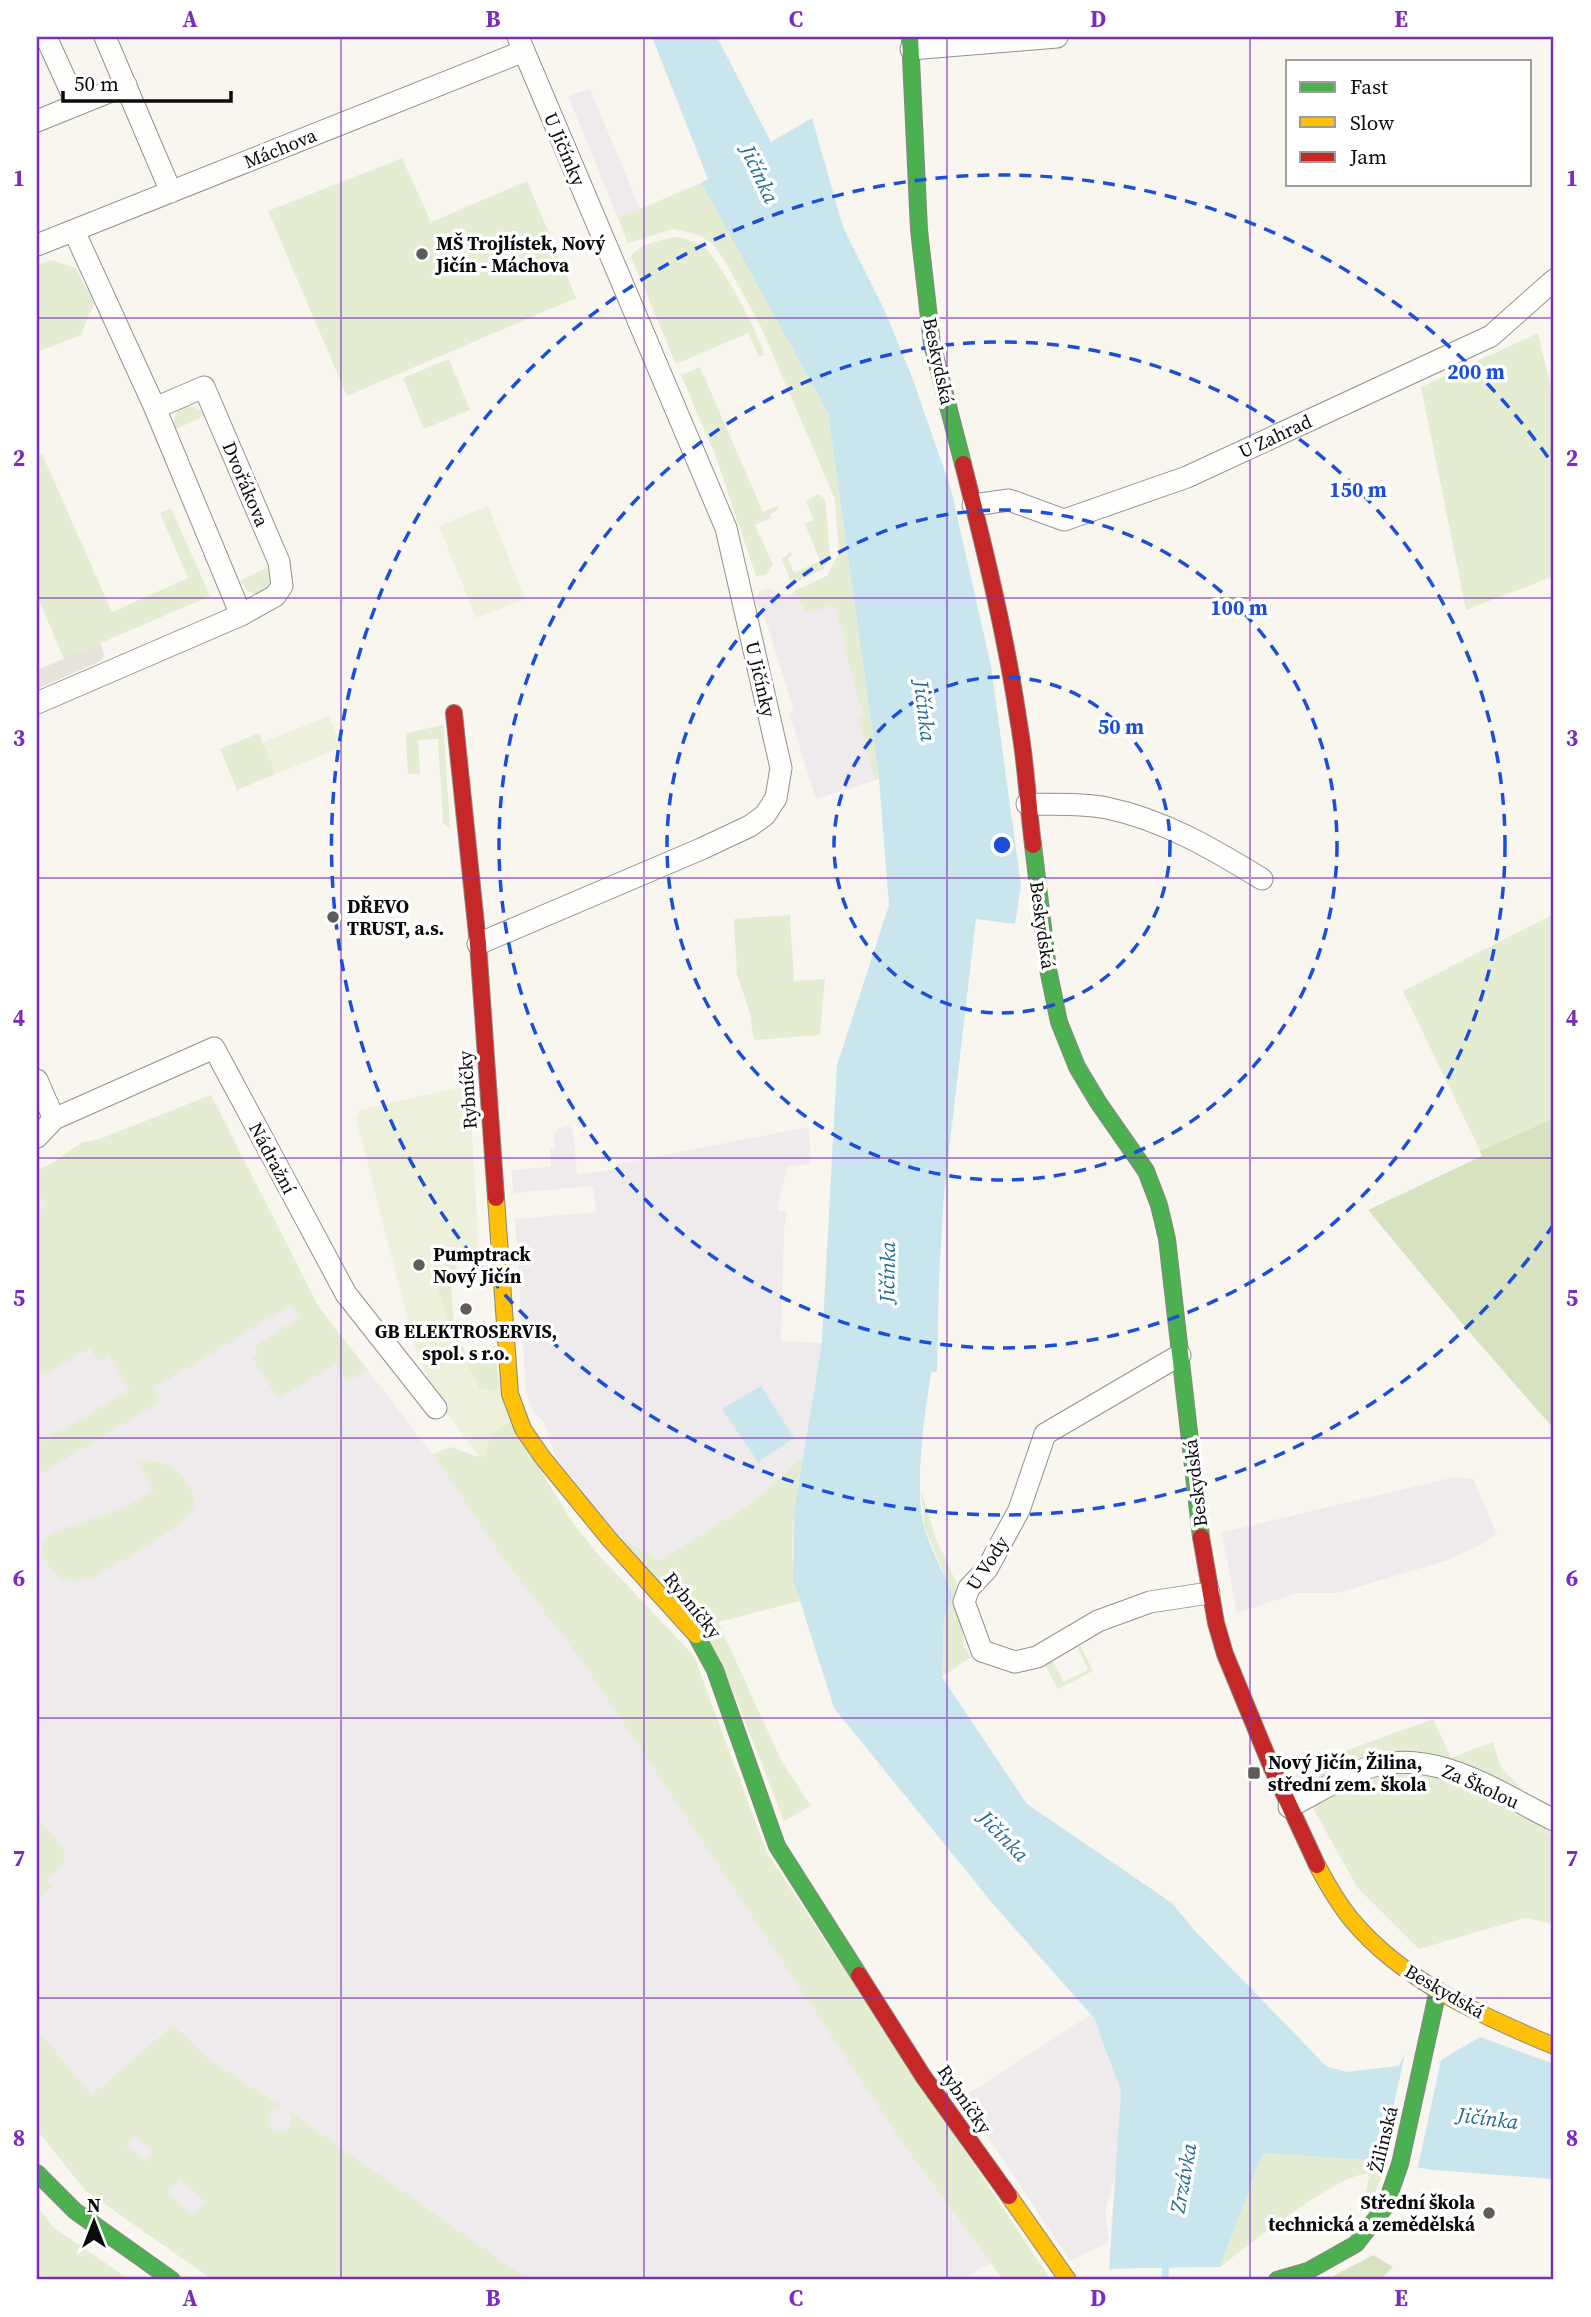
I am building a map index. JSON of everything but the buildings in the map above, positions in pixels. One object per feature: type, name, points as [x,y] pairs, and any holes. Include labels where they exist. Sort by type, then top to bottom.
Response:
[{"type":"street","points":[[46,37],[77,105]]},
{"type":"street","points":[[105,37],[171,192]]},
{"type":"street","points":[[910,43],[1057,37]]},
{"type":"street","name":"Beskydská","points":[[910,43],[924,289],[932,344],[993,581],[1009,662],[1020,727],[1048,969],[1059,1022],[1077,1067],[1146,1171],[1159,1205],[1167,1238],[1209,1593],[1225,1654],[1289,1807],[1323,1877],[1352,1920],[1391,1958],[1438,1990],[1554,2046]]},
{"type":"street","name":"Máchova","points":[[37,245],[171,192],[521,44]]},
{"type":"street","name":"U Jičínky","points":[[478,944],[750,826],[765,815],[776,798],[781,768],[726,528],[521,44]]},
{"type":"street","points":[[37,121],[126,85]]},
{"type":"street","points":[[74,231],[155,408],[241,615]]},
{"type":"street","name":"U Zahrad","points":[[973,505],[1009,500],[1064,520],[1187,477],[1491,336],[1554,280]]},
{"type":"street","name":"Dvořákova","points":[[37,703],[241,615],[275,596],[282,586],[279,562],[204,387],[155,408]]},
{"type":"street","points":[[454,713],[478,944]]},
{"type":"street","points":[[1027,804],[1105,808],[1165,825],[1224,855],[1262,879]]},
{"type":"street","name":"Rybníčky","points":[[478,944],[509,1394],[523,1429],[543,1458],[610,1540],[696,1636],[715,1670],[777,1846],[923,2077],[1068,2280]]},
{"type":"street","name":"Nádražní","points":[[37,1137],[54,1119],[214,1048],[346,1294],[436,1408]]},
{"type":"street","points":[[37,1080],[54,1119]]},
{"type":"street","name":"U Vody","points":[[1180,1355],[1045,1434],[1019,1510],[987,1569],[970,1588],[964,1602],[982,1651],[1016,1662],[1037,1657],[1098,1621],[1150,1602],[1209,1593]]},
{"type":"street","name":"Za Školou","points":[[1289,1807],[1367,1768],[1407,1760],[1447,1768],[1554,1820]]},
{"type":"street","name":"Žilinská","points":[[1277,2280],[1308,2271],[1356,2244],[1385,2207],[1400,2164],[1438,1990]]},
{"type":"street","points":[[37,2173],[75,2211],[172,2280]]},
{"type":"shaded area","points":[[590,89],[640,209],[618,218],[568,96]]},
{"type":"shaded area","points":[[851,584],[879,779],[816,799],[789,713],[794,711],[767,624],[754,599],[762,589],[769,588],[786,596],[798,590]]},
{"type":"shaded area","points":[[101,643],[104,657],[99,662],[37,689],[37,670]]},
{"type":"shaded area","points":[[211,1095],[318,1306],[440,1464],[499,1553],[582,1660],[905,2147],[990,2263],[961,2280],[213,2280],[85,2190],[37,2130],[37,1170],[51,1164],[81,1143],[100,1139]]},
{"type":"shaded area","points":[[569,1126],[573,1130],[577,1174],[613,1170],[618,1164],[809,1127],[811,1164],[787,1167],[777,1211],[787,1211],[784,1230],[781,1341],[822,1343],[803,1457],[747,1506],[660,1560],[615,1535],[554,1454],[544,1422],[534,1413],[526,1391],[515,1219],[596,1212],[593,1186],[513,1193],[512,1170],[551,1167],[550,1149],[555,1149],[554,1134],[558,1129]]},
{"type":"shaded area","points":[[1455,1477],[1473,1479],[1497,1534],[1480,1545],[1448,1560],[1337,1593],[1297,1593],[1237,1613],[1222,1533]]},
{"type":"shaded area","points":[[1090,2015],[1094,2018],[1121,2091],[1116,2173],[1105,2211],[1109,2242],[1070,2261],[962,2098]]},
{"type":"green space","name":"MŠ Trojlístek, Nový Jičín - Máchova","points":[[402,158],[431,222],[527,181],[576,298],[347,396],[268,211]]},
{"type":"green space","points":[[701,183],[828,413],[879,779],[875,779],[858,719],[864,717],[834,605],[807,613],[794,591],[827,576],[839,553],[835,499],[761,327],[713,244],[699,235],[673,229],[628,243],[618,218]]},
{"type":"green space","points":[[677,237],[700,245],[713,257],[749,317],[764,355],[759,357],[748,333],[676,364],[631,257],[644,245]]},
{"type":"green space","points":[[51,260],[76,268],[94,303],[81,335],[37,352],[37,265]]},
{"type":"green space","points":[[1538,333],[1554,401],[1554,576],[1466,610],[1421,387]]},
{"type":"green space","points":[[449,359],[470,410],[424,429],[403,378]]},
{"type":"green space","points":[[700,367],[763,512],[777,506],[779,509],[770,514],[771,518],[755,525],[773,564],[766,575],[756,576],[716,457],[681,375]]},
{"type":"green space","points":[[189,406],[201,410],[205,415],[175,430],[176,414],[180,409]]},
{"type":"green space","points":[[42,454],[112,612],[188,578],[160,513],[171,508],[210,596],[64,659],[40,603],[37,604],[37,456]]},
{"type":"green space","points":[[819,494],[825,499],[830,557],[823,569],[792,584],[782,559],[790,552],[792,556],[788,558],[794,573],[820,561],[805,524],[814,520],[806,501]]},
{"type":"green space","points":[[488,506],[525,599],[476,618],[439,526]]},
{"type":"green space","points":[[270,566],[272,584],[262,593],[248,591],[240,581]]},
{"type":"green space","points":[[329,716],[342,747],[276,774],[263,742]]},
{"type":"green space","points":[[443,725],[450,829],[443,823],[438,739],[418,740],[420,774],[408,774],[406,733]]},
{"type":"green space","points":[[259,733],[276,774],[237,790],[220,749]]},
{"type":"green space","points":[[1554,914],[1554,1118],[1480,1151],[1403,991]]},
{"type":"green space","points":[[790,915],[794,981],[825,979],[820,1035],[755,1040],[750,1013],[737,975],[734,919]]},
{"type":"green space","name":"Pumptrack Nový Jičín","points":[[469,1085],[479,1250],[444,1258],[447,1272],[437,1287],[449,1326],[479,1389],[500,1391],[510,1420],[493,1432],[483,1457],[479,1457],[440,1403],[416,1352],[356,1118],[360,1110]]},
{"type":"green space","points":[[211,1095],[318,1306],[368,1370],[347,1382],[336,1364],[278,1399],[252,1357],[258,1354],[254,1346],[299,1318],[291,1305],[154,1388],[161,1401],[37,1476],[37,1445],[129,1390],[109,1355],[98,1361],[90,1348],[37,1379],[37,1214],[46,1205],[37,1195],[37,1170],[51,1164],[81,1143],[100,1139]]},
{"type":"green space","points":[[1554,1118],[1554,1370],[1550,1371],[1554,1377],[1554,1429],[1368,1210],[1482,1156],[1480,1151]]},
{"type":"green space","points":[[456,1257],[458,1283],[451,1284],[454,1326],[470,1363],[483,1362],[482,1347],[495,1346],[500,1391],[479,1389],[449,1326],[437,1287],[447,1272],[444,1258]]},
{"type":"green space","points":[[510,1420],[571,1520],[596,1552],[694,1656],[767,1853],[1051,2280],[1003,2280],[905,2147],[582,1661],[499,1553],[433,1454],[451,1447],[483,1457],[493,1432]]},
{"type":"green space","points":[[803,1457],[792,1548],[795,1584],[800,1601],[718,1622],[782,1762],[811,1806],[784,1821],[724,1668],[615,1535],[660,1560],[747,1506]]},
{"type":"green space","points":[[149,1460],[172,1467],[184,1478],[195,1499],[190,1513],[165,1534],[90,1579],[60,1579],[41,1555],[41,1542],[54,1532],[123,1508],[153,1491],[138,1462]]},
{"type":"green space","points":[[921,1490],[936,1539],[959,1588],[964,1647],[971,1657],[942,1677],[944,1617],[953,1595],[925,1529]]},
{"type":"green space","points":[[1079,1643],[1093,1671],[1058,1689],[1043,1662],[1051,1658],[1064,1682],[1088,1670],[1076,1644]]},
{"type":"green space","points":[[1433,1719],[1451,1758],[1493,1742],[1504,1771],[1554,1821],[1548,1833],[1554,1834],[1554,1924],[1525,1918],[1419,1949],[1357,1887],[1295,1776],[1333,1762],[1331,1756]]},
{"type":"green space","points":[[37,1817],[61,1846],[64,1859],[60,1867],[45,1881],[53,1886],[37,1901]]},
{"type":"green space","points":[[173,2025],[207,2058],[282,2107],[274,2109],[268,2116],[273,2130],[282,2132],[289,2128],[292,2117],[287,2110],[529,2280],[213,2280],[85,2190],[37,2130],[37,2030],[92,2095]],"holes":[[[134,2136],[153,2152],[145,2161],[127,2145]],[[180,2179],[205,2202],[192,2215],[168,2193]]]},
{"type":"green space","points":[[1263,2153],[1387,2162],[1365,2213],[1361,2210],[1370,2174],[1356,2176],[1317,2196],[1220,2267]]},
{"type":"green space","points":[[37,2206],[53,2227],[130,2280],[37,2280]]},
{"type":"green space","points":[[1373,2255],[1393,2267],[1380,2280],[1326,2280]]},
{"type":"water","name":"Jičínka","points":[[652,37],[717,37],[771,142],[812,118],[843,227],[885,311],[912,377],[951,489],[991,666],[1021,886],[1015,924],[976,919],[944,1194],[937,1372],[931,1372],[920,1473],[925,1530],[953,1595],[944,1617],[942,1677],[1027,1804],[1172,1903],[1196,1932],[1326,2066],[1346,2072],[1399,2066],[1405,2053],[1441,2060],[1480,2037],[1554,2064],[1554,2179],[1433,2170],[1382,2161],[1263,2153],[1220,2267],[1109,2269],[1121,2091],[1094,2018],[993,1904],[834,1708],[793,1579],[794,1512],[822,1342],[837,1065],[889,905],[879,779],[828,413],[701,183],[708,179]]},
{"type":"water","points":[[761,1386],[794,1438],[758,1462],[722,1409]]},
{"type":"pier","points":[[1405,2053],[1441,2060],[1418,2167],[1382,2161]]},
{"type":"pier","points":[[1220,2267],[1220,2270],[1109,2272],[1109,2269]]},
{"type":"waterway","name":"Zrzávka","points":[[1165,2280],[1166,2260]]},
{"type":"traffic: fast","points":[[910,37],[919,230],[932,344],[963,464]]},
{"type":"traffic: fast","points":[[1033,845],[1048,969],[1059,1022],[1077,1067],[1146,1171],[1159,1205],[1167,1239],[1201,1537]]},
{"type":"traffic: fast","points":[[696,1635],[715,1670],[777,1846],[859,1975]]},
{"type":"traffic: fast","points":[[1277,2280],[1308,2271],[1356,2244],[1385,2207],[1400,2164],[1438,1990]]},
{"type":"traffic: fast","points":[[37,2173],[75,2211],[172,2280]]},
{"type":"traffic: slow","points":[[496,1198],[510,1394],[523,1429],[543,1458],[610,1540],[696,1635]]},
{"type":"traffic: slow","points":[[1317,1865],[1351,1919],[1394,1961],[1419,1979],[1472,2009],[1554,2046]]},
{"type":"traffic: slow","points":[[1009,2196],[1068,2280]]},
{"type":"traffic: jam","points":[[963,464],[1008,658],[1021,739],[1033,845]]},
{"type":"traffic: jam","points":[[454,713],[478,944],[496,1198]]},
{"type":"traffic: jam","points":[[1201,1537],[1216,1623],[1225,1654],[1272,1768],[1317,1865]]},
{"type":"traffic: jam","points":[[859,1975],[923,2076],[1009,2196]]},
{"type":"place","name":"MŠ Trojlístek, Nový Jičín - Máchova","points":[[422,254]]},
{"type":"place","name":"DŘEVO TRUST, a.s.","points":[[333,917]]},
{"type":"place","name":"Pumptrack Nový Jičín","points":[[419,1265]]},
{"type":"place","name":"GB ELEKTROSERVIS, spol. s r.o.","points":[[466,1309]]},
{"type":"place","name":"Nový Jičín, Žilina, střední zem. škola","points":[[1254,1773]]},
{"type":"place","name":"Střední škola technická a zemědělská","points":[[1489,2213]]}]
